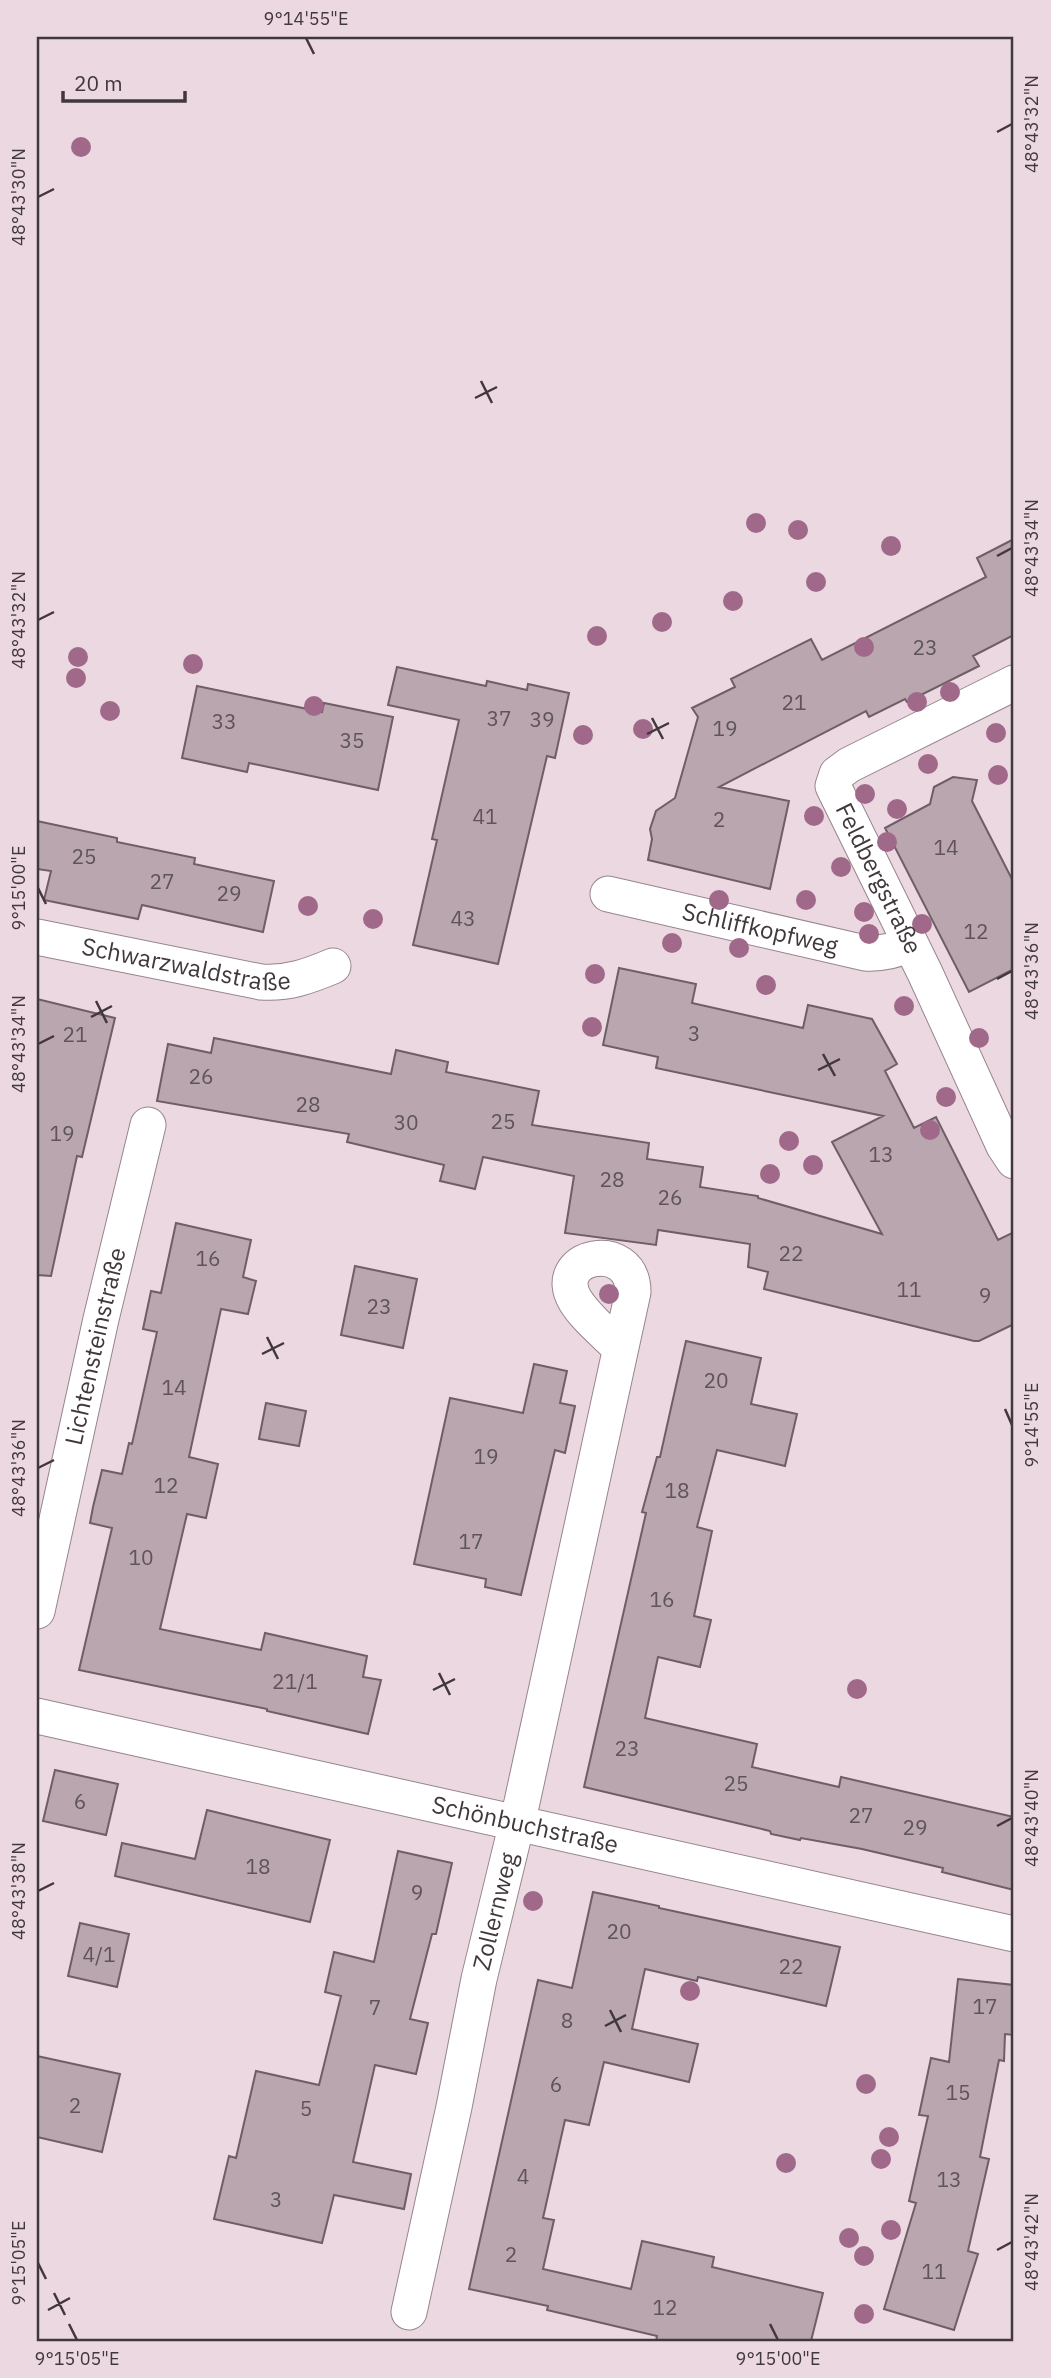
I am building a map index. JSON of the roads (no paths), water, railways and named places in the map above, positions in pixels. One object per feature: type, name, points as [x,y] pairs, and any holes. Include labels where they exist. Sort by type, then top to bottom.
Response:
[{"type":"street","name":"Feldbergstraße","points":[[1014,685],[849,765],[837,774],[833,781],[834,792],[910,944],[1004,1146],[1014,1161]]},
{"type":"street","name":"Schliffkopfweg","points":[[608,894],[865,953],[896,951],[910,944]]},
{"type":"street","name":"Schwarzwaldstraße","points":[[37,937],[261,982],[296,980],[333,966]]},
{"type":"street","name":"Lichtensteinstraße","points":[[37,1611],[101,1319],[148,1125]]},
{"type":"street","name":"Zollernweg","points":[[409,2312],[479,1979],[620,1348]]},
{"type":"street","name":"Schönbuchstraße","points":[[37,1716],[1014,1934]]}]
